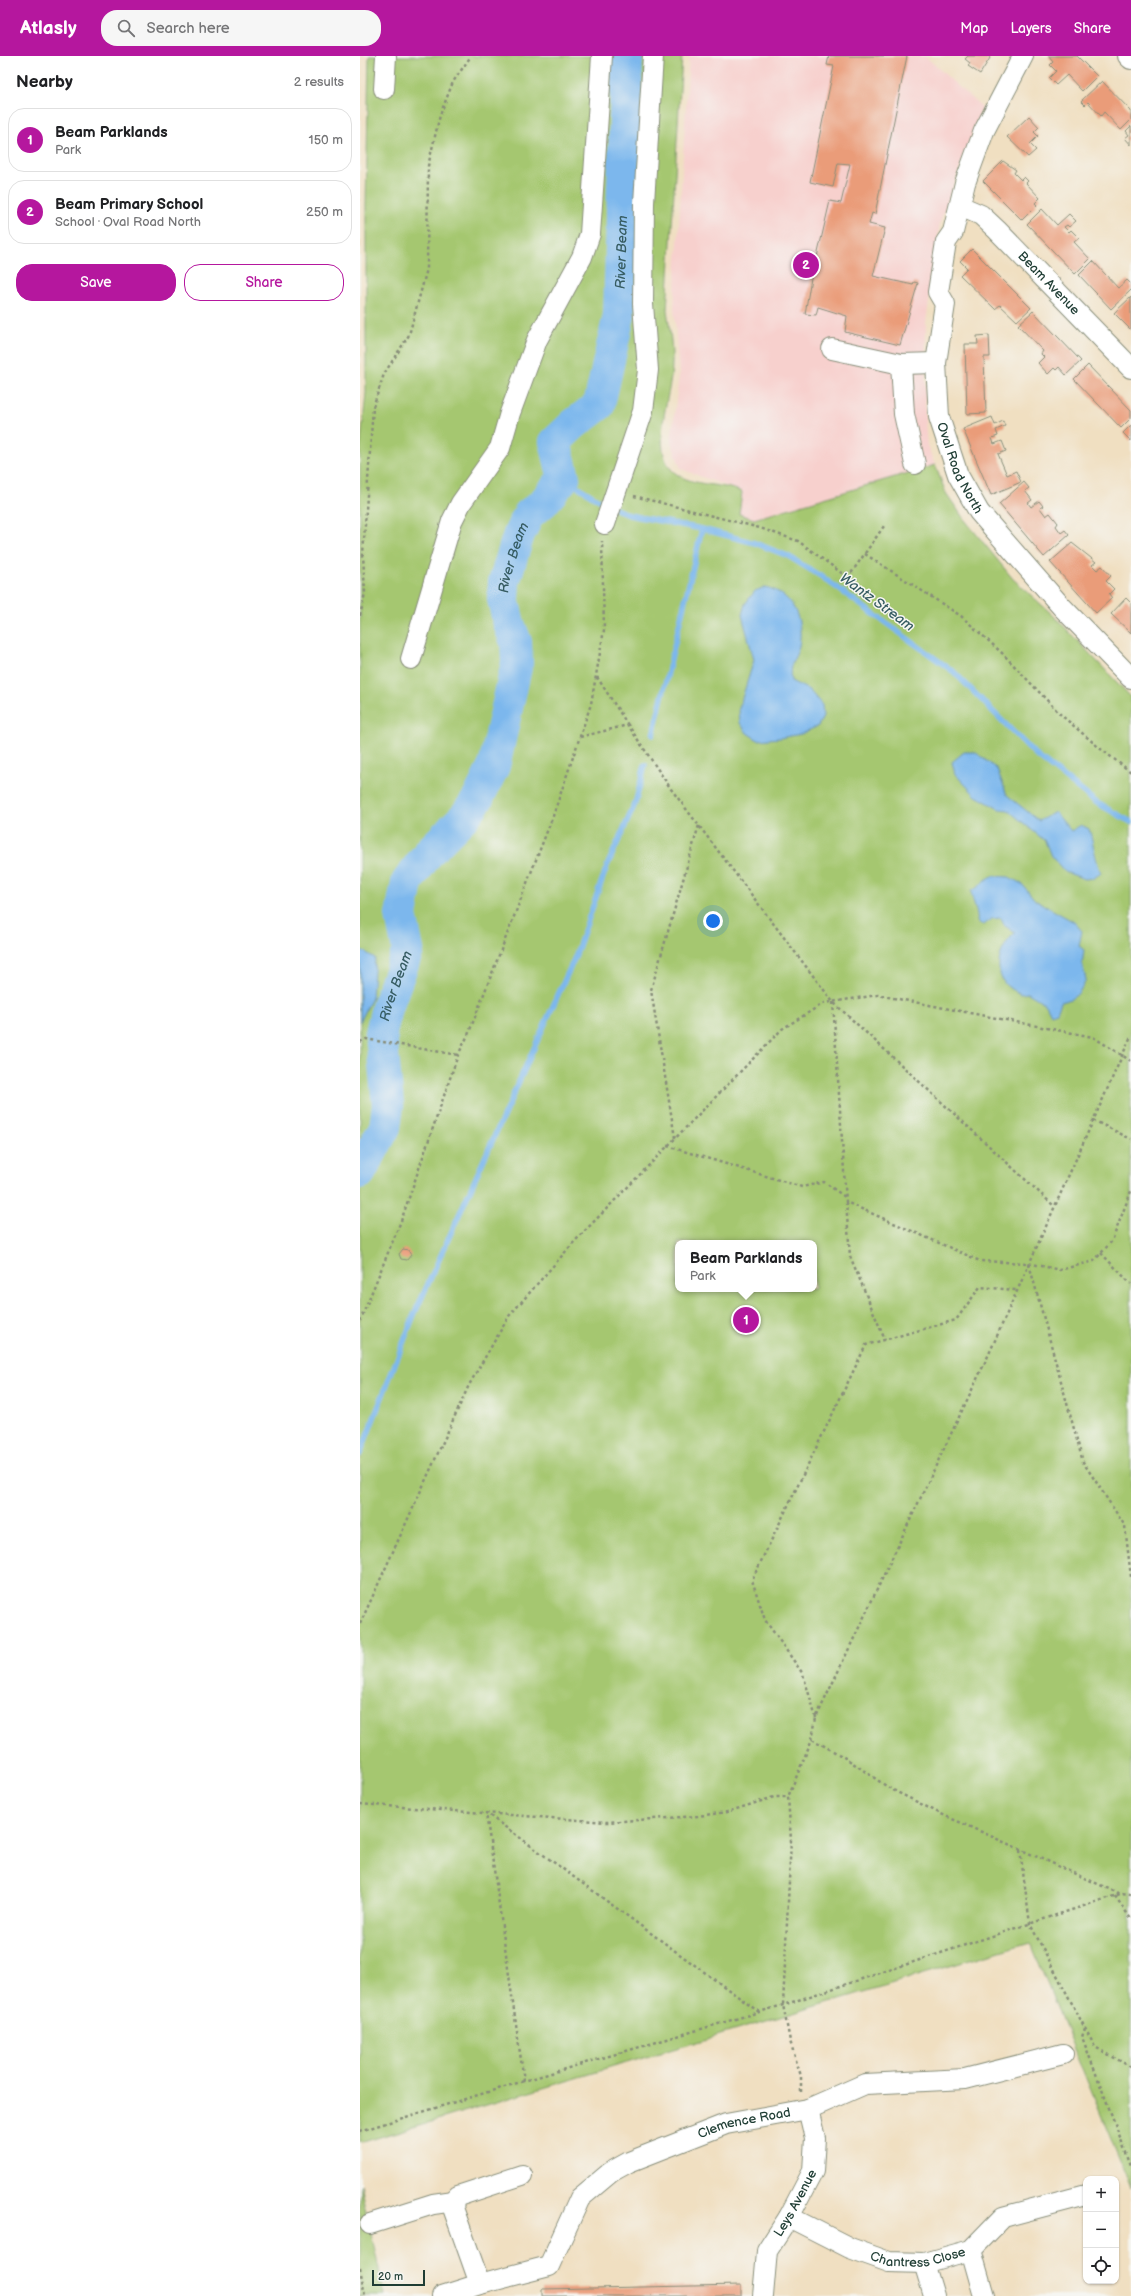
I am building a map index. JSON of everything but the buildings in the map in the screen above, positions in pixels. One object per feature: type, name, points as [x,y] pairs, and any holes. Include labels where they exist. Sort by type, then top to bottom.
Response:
[{"type":"street","points":[[384,89],[386,56]]},
{"type":"street","points":[[410,659],[452,521],[461,503],[500,448],[510,413],[537,340],[582,256],[590,234],[602,56]]},
{"type":"street","points":[[605,524],[614,492],[642,411],[648,370],[643,304],[644,203],[653,56]]},
{"type":"street","name":"Oval Road North","points":[[1022,56],[984,131],[953,232],[946,242],[938,292],[945,304],[936,363],[939,417],[958,475],[979,512],[1061,606],[1131,678]]},
{"type":"street","points":[[1128,56],[1131,59]]},
{"type":"street","name":"Beam Avenue","points":[[960,206],[981,215],[997,230],[1131,368]]},
{"type":"street","points":[[832,349],[901,364],[936,363]]},
{"type":"street","points":[[901,364],[904,414],[915,464]]},
{"type":"street","name":"Clemence Road","points":[[442,2296],[548,2266],[580,2198],[611,2172],[726,2124],[808,2109],[865,2084],[965,2080],[1063,2054]]},
{"type":"street","name":"Leys Avenue","points":[[763,2296],[768,2251],[789,2217],[813,2171],[815,2138],[808,2109]]},
{"type":"street","points":[[480,2284],[453,2208],[454,2201],[458,2196],[522,2175]]},
{"type":"street","name":"Chantress Close","points":[[789,2217],[850,2248],[889,2262],[924,2263],[971,2250],[1002,2217],[1083,2197]]},
{"type":"street","points":[[370,2224],[433,2204],[454,2201]]},
{"type":"street","points":[[971,2250],[984,2296]]},
{"type":"street","points":[[924,2263],[934,2296]]},
{"type":"path","points":[[360,616],[365,593],[363,554],[373,407],[384,374],[409,335],[411,328],[427,269],[428,166],[440,115],[453,82],[471,56]]},
{"type":"path","points":[[614,492],[682,507],[798,541],[843,574],[852,572],[884,526]]},
{"type":"path","points":[[360,1321],[401,1221],[458,1055],[468,1035],[553,816],[591,704],[604,630],[601,563],[605,524]]},
{"type":"path","points":[[865,554],[961,616],[1002,653],[1061,715],[1102,750],[1131,772]]},
{"type":"path","points":[[596,676],[628,725],[699,825],[833,1002],[1054,1206]]},
{"type":"path","points":[[580,737],[628,725]]},
{"type":"path","points":[[675,1138],[651,990],[699,825]]},
{"type":"path","points":[[360,1624],[469,1385],[509,1316],[575,1241],[782,1029],[824,1003],[878,995],[1093,1037],[1131,1062]]},
{"type":"path","points":[[833,1002],[850,1256],[885,1340]]},
{"type":"path","points":[[808,2109],[802,2095],[801,2076],[790,2042],[783,2005],[791,1840],[788,1797],[812,1739],[816,1718],[988,1356],[1028,1263],[1131,1036]]},
{"type":"path","points":[[360,1042],[366,1039],[458,1055]]},
{"type":"path","points":[[1093,1120],[1131,1139]]},
{"type":"path","points":[[667,1146],[802,1187],[824,1182],[846,1197]]},
{"type":"path","points":[[846,1202],[980,1261],[1028,1263],[1060,1270],[1094,1261],[1112,1241],[1131,1191]]},
{"type":"path","points":[[1101,1253],[1131,1284]]},
{"type":"path","points":[[1028,1263],[1083,1462],[1125,1526],[1131,1577]]},
{"type":"path","points":[[816,1718],[803,1674],[765,1620],[752,1580],[866,1345],[956,1320],[980,1287],[1016,1290]]},
{"type":"path","points":[[812,1739],[847,1759],[889,1788],[939,1813],[1020,1850],[1124,1893],[1131,1894]]},
{"type":"path","points":[[360,1804],[607,1822],[727,1812],[774,1797],[788,1797]]},
{"type":"path","points":[[486,1813],[759,2012]]},
{"type":"path","points":[[486,1813],[524,2081]]},
{"type":"path","points":[[1020,1850],[1030,1924],[1095,2047],[1131,2067]]},
{"type":"path","points":[[360,2131],[783,2005],[1124,1893]]},
{"type":"path","points":[[1115,1896],[1131,1919]]},
{"type":"path","points":[[1086,2028],[1082,2036],[1131,2166]]},
{"type":"path","points":[[360,2268],[365,2296]]},
{"type":"shaded area","points":[[689,56],[925,56],[982,108],[940,222],[926,323],[925,419],[927,445],[935,465],[754,519],[739,514],[742,492],[681,469],[671,442],[679,376],[674,308]]},
{"type":"green space","points":[[369,56],[682,56],[667,310],[672,368],[662,429],[664,456],[669,467],[685,479],[727,487],[742,492],[739,514],[754,519],[935,465],[946,493],[964,519],[1013,579],[1054,616],[1131,697],[1131,2188],[1030,1942],[360,2143],[360,452],[366,393],[366,205]]},
{"type":"green space","points":[[360,2185],[385,2296],[360,2296]]},
{"type":"water","points":[[765,587],[775,590],[783,595],[789,601],[798,617],[800,627],[799,646],[790,670],[791,681],[809,690],[822,705],[823,717],[818,726],[801,734],[758,740],[747,733],[740,723],[739,708],[754,660],[742,615],[745,604],[755,591]]},
{"type":"water","points":[[964,752],[975,752],[997,769],[1007,795],[1039,821],[1055,812],[1071,831],[1081,825],[1089,829],[1101,873],[1094,878],[1085,879],[1065,872],[1051,856],[1045,841],[1008,810],[999,809],[976,796],[955,774],[952,762]]},
{"type":"water","points":[[993,876],[1009,877],[1022,884],[1035,900],[1074,922],[1082,931],[1079,946],[1084,950],[1082,965],[1086,979],[1077,995],[1061,1002],[1057,1012],[1051,1014],[1046,1004],[1028,993],[1021,994],[1010,988],[1005,984],[1001,977],[999,970],[1000,956],[1006,944],[1015,933],[1005,926],[1001,918],[991,919],[984,925],[977,922],[977,915],[971,891],[977,888],[986,879]]},
{"type":"water","points":[[360,949],[375,958],[372,998],[360,1022]]},
{"type":"waterway","name":"River Beam","points":[[360,1173],[385,1127],[388,1105],[381,1033],[387,1007],[408,950],[401,915],[407,882],[429,852],[465,816],[477,800],[494,766],[517,663],[516,642],[509,624],[503,599],[504,582],[519,534],[529,514],[543,503],[564,478],[555,442],[574,424],[599,405],[619,315],[627,56]]},
{"type":"waterway","name":"Wantz Stream","points":[[564,478],[607,505],[629,515],[702,529],[755,543],[788,556],[822,577],[954,672],[1037,756],[1097,803],[1131,822]]},
{"type":"waterway","points":[[653,735],[702,529]]},
{"type":"waterway","points":[[360,1454],[414,1315],[575,957],[607,866],[635,804],[645,765]]},
{"type":"place","name":"Beam Primary School","points":[[806,265]]},
{"type":"place","name":"Beam Parklands","points":[[746,1320]]}]
